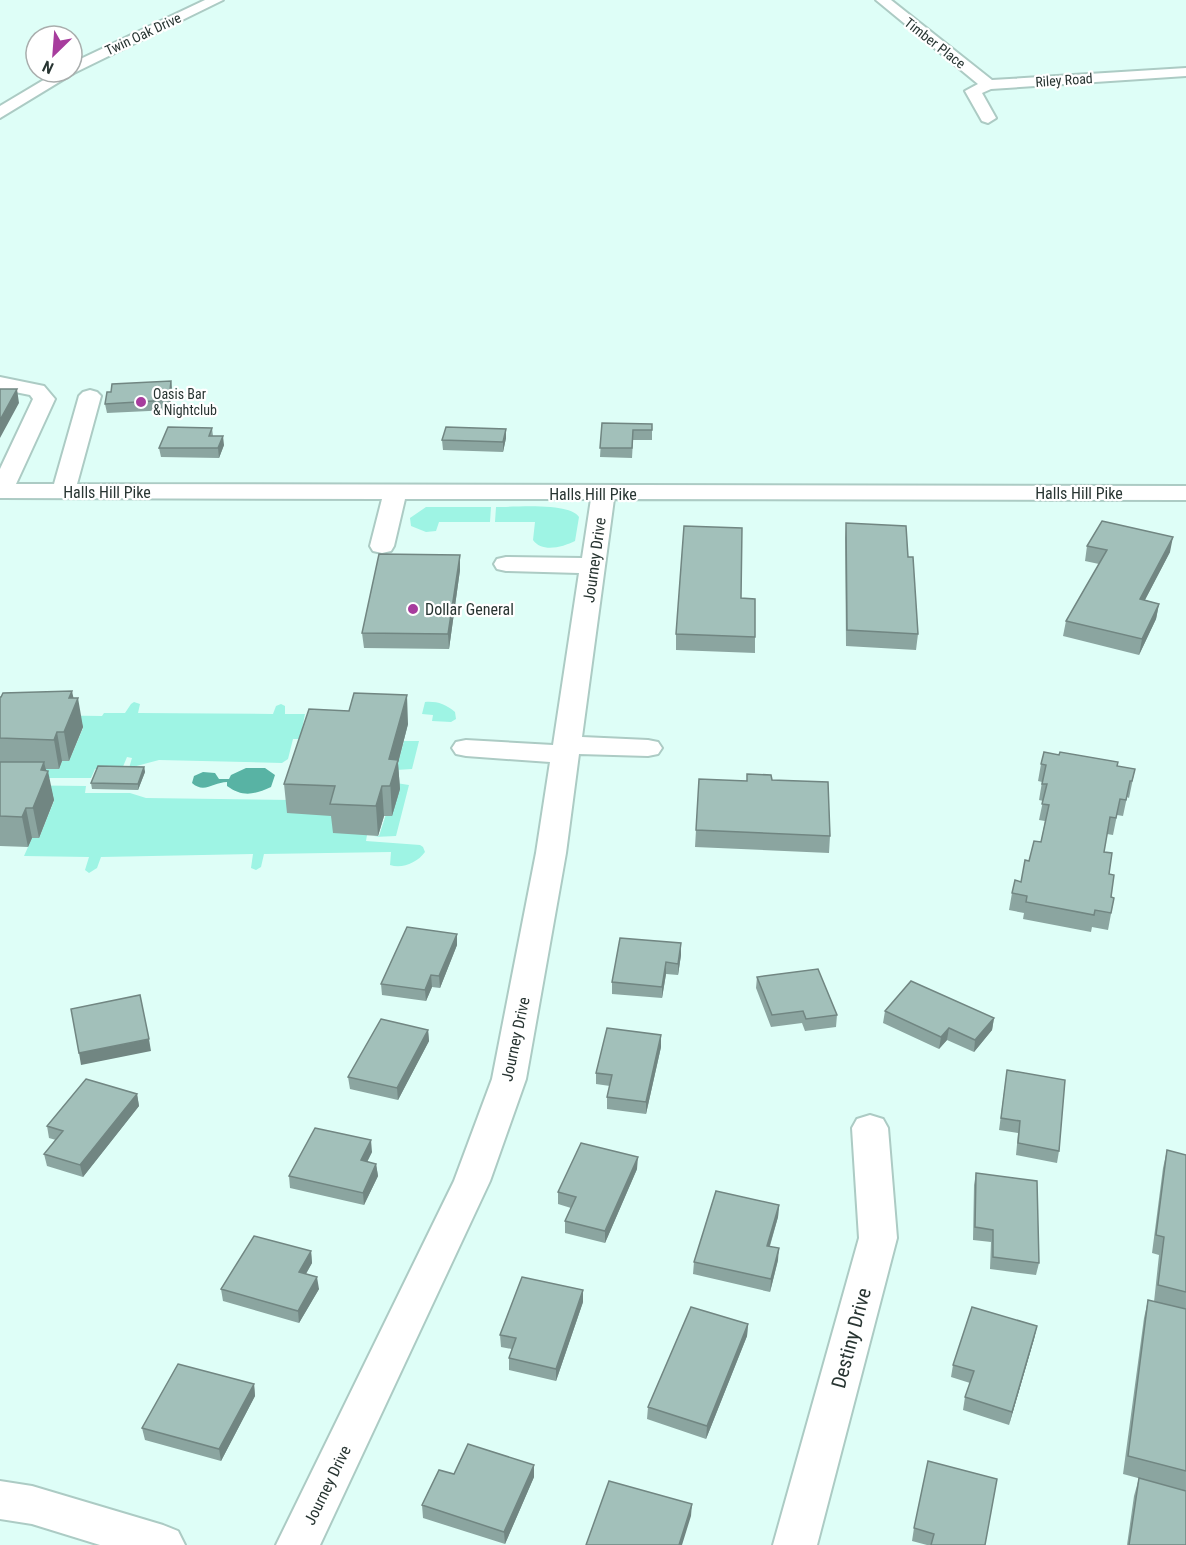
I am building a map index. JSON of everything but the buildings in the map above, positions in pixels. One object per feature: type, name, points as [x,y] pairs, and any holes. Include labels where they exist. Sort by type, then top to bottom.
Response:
[{"type":"street","name":"Twin Oak Drive","points":[[84,63],[216,0]]},
{"type":"street","name":"Timber Place","points":[[883,0],[989,85]]},
{"type":"street","name":"Riley Road","points":[[989,85],[1186,72]]},
{"type":"street","points":[[0,113],[47,84]]},
{"type":"street","points":[[988,118],[973,92],[989,85]]},
{"type":"street","points":[[0,383],[37,390],[44,399],[0,491]]},
{"type":"street","points":[[63,492],[90,396]]},
{"type":"street","name":"Halls Hill Pike","points":[[0,491],[603,494],[1186,493]]},
{"type":"street","points":[[382,546],[395,493]]},
{"type":"street","name":"Journey Drive","points":[[298,1545],[472,1181],[509,1079],[551,853],[603,494]]},
{"type":"street","points":[[506,564],[593,566]]},
{"type":"street","points":[[468,742],[649,741]]},
{"type":"street","name":"Destiny Drive","points":[[795,1545],[878,1238],[870,1128]]},
{"type":"street","points":[[0,1500],[32,1505],[163,1545]]},
{"type":"shaded area","points":[[541,506],[573,512],[579,517],[575,541],[559,547],[547,548],[537,544],[533,540],[535,522],[495,522],[496,507]]},
{"type":"shaded area","points":[[426,507],[491,507],[490,522],[439,522],[436,531],[426,532],[411,526],[410,518]]},
{"type":"shaded area","points":[[134,702],[140,704],[138,713],[273,714],[276,706],[281,704],[285,706],[285,714],[305,714],[300,739],[293,739],[288,759],[282,763],[159,760],[129,768],[132,758],[127,757],[122,769],[95,769],[91,778],[1,778],[36,769],[59,769],[62,761],[69,761],[83,728],[29,715],[102,716],[104,713],[125,713]]},
{"type":"shaded area","points":[[425,702],[448,707],[455,712],[456,719],[451,722],[432,721],[433,715],[422,714]]},
{"type":"shaded area","points":[[404,741],[419,741],[412,769],[396,770]]},
{"type":"shaded area","points":[[246,768],[265,768],[275,775],[271,787],[248,794],[232,790],[227,786],[227,782],[205,788],[192,783],[194,776],[203,772],[215,773],[219,779],[229,779],[231,775]]},
{"type":"shaded area","points":[[396,783],[409,785],[396,836],[374,837],[379,836]]},
{"type":"shaded area","points":[[0,785],[86,786],[85,793],[130,793],[146,798],[292,800],[338,816],[367,835],[366,841],[420,845],[425,852],[414,862],[404,866],[390,865],[391,852],[264,854],[261,867],[256,870],[251,868],[253,854],[101,857],[97,868],[89,873],[85,870],[89,857],[24,856],[32,838],[39,838],[54,801]]},
{"type":"place","name":"Oasis Bar & Nightclub","points":[[141,402]]},
{"type":"place","name":"Dollar General","points":[[413,609]]}]
